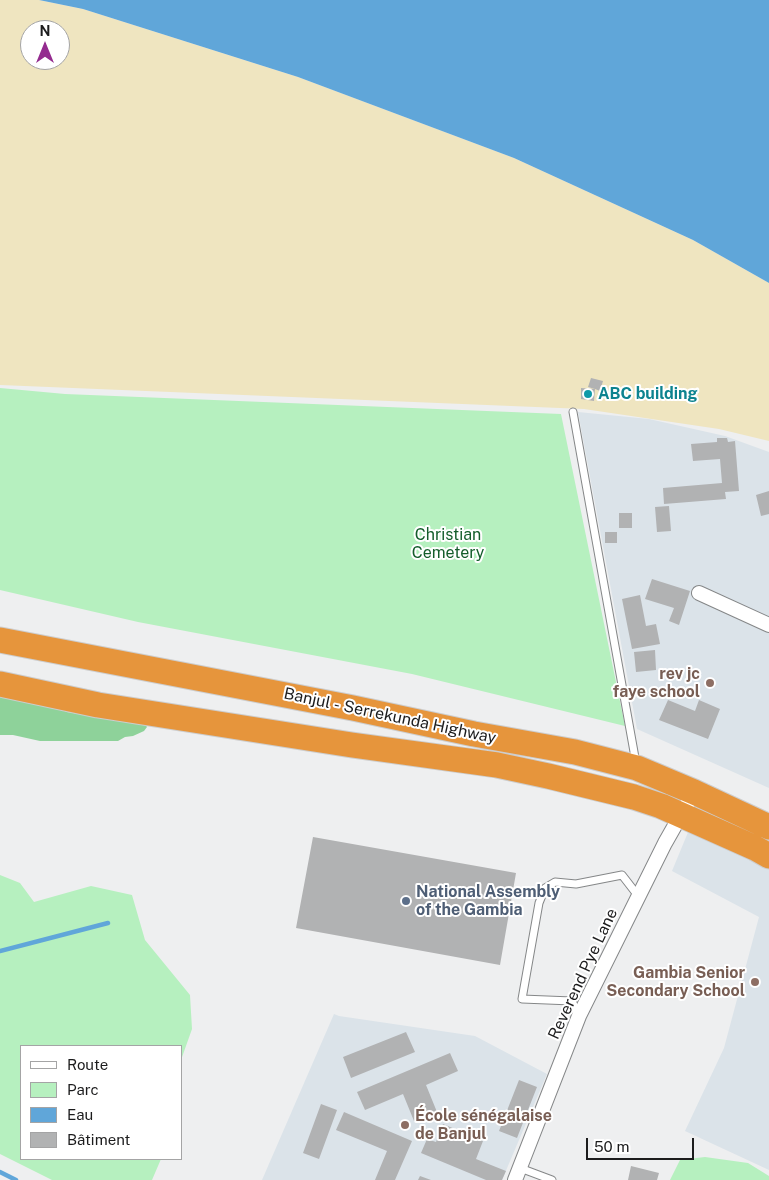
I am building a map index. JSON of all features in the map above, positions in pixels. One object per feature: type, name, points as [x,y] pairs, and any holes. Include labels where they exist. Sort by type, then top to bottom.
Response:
[{"type":"highway","name":"Banjul - Serrekunda Highway","points":[[0,640],[353,708],[474,734],[576,752],[637,768],[769,827]]},
{"type":"highway","name":"Banjul - Serrekunda Highway","points":[[0,684],[98,704],[352,746],[497,765],[634,797],[682,814],[769,856]]},
{"type":"highway","points":[[352,746],[353,708]]},
{"type":"street","points":[[699,593],[769,625]]},
{"type":"street","name":"Reverend Pye Lane","points":[[517,1174],[579,1016],[694,792]]},
{"type":"lane","points":[[573,412],[637,768]]},
{"type":"lane","points":[[579,1016],[572,1001],[522,999],[539,903],[545,888],[555,882],[576,884],[622,875],[640,897]]},
{"type":"lane","points":[[517,1174],[552,1180]]},
{"type":"shaded area","points":[[578,412],[649,419],[725,436],[769,452],[769,788],[637,729]]},
{"type":"shaded area","name":"Gambia Senior Secondary School","points":[[691,825],[769,864],[769,1170],[685,1131],[724,1048],[759,917],[672,871]]},
{"type":"shaded area","name":"École sénégalaise de Banjul","points":[[334,1014],[475,1036],[547,1074],[502,1180],[262,1180]]},
{"type":"green space","name":"Christian Cemetery","points":[[0,388],[65,394],[561,414],[625,726],[412,674],[138,622],[0,590]]},
{"type":"green space","points":[[0,693],[54,706],[67,712],[145,724],[147,727],[144,731],[118,741],[40,741],[13,735],[0,735]]},
{"type":"green space","points":[[0,875],[20,883],[34,902],[91,886],[132,895],[145,940],[190,995],[192,1029],[182,1057],[182,1045],[20,1045],[20,1160],[161,1160],[152,1180],[52,1180],[0,1154]]},
{"type":"green space","points":[[705,1157],[748,1163],[769,1176],[769,1180],[670,1180],[680,1160]]},
{"type":"sand","points":[[0,0],[39,0],[83,9],[298,77],[514,158],[693,240],[769,283],[769,441],[719,429],[584,409],[0,385]]},
{"type":"water","points":[[39,0],[769,0],[769,283],[693,240],[514,158],[298,77],[83,9]]},
{"type":"building","points":[[591,378],[603,381],[600,391],[588,387]]},
{"type":"building","name":"ABC building","points":[[581,388],[595,389],[594,401],[581,399]]},
{"type":"building","points":[[717,438],[727,438],[728,442],[735,441],[739,491],[725,492],[726,499],[664,504],[663,488],[722,483],[720,459],[693,461],[691,444],[717,442]]},
{"type":"building","points":[[769,491],[769,514],[761,516],[756,495]]},
{"type":"building","points":[[669,506],[671,531],[657,532],[655,507]]},
{"type":"building","points":[[619,513],[632,513],[632,528],[619,528]]},
{"type":"building","points":[[605,532],[617,532],[617,543],[605,543]]},
{"type":"building","points":[[652,579],[690,591],[679,625],[669,621],[674,608],[645,599]]},
{"type":"building","points":[[640,595],[646,626],[656,624],[660,644],[632,649],[622,599]]},
{"type":"building","points":[[655,650],[656,670],[636,672],[634,652]]},
{"type":"building","points":[[668,700],[695,711],[699,700],[720,709],[708,739],[659,720]]},
{"type":"building","name":"National Assembly of the Gambia","points":[[313,837],[516,873],[500,965],[296,928]]},
{"type":"building","points":[[406,1032],[415,1052],[351,1078],[343,1057]]},
{"type":"building","points":[[450,1053],[458,1071],[426,1085],[437,1112],[414,1121],[403,1094],[365,1110],[357,1092]]},
{"type":"building","points":[[519,1080],[537,1087],[517,1138],[499,1131]]},
{"type":"building","points":[[321,1104],[337,1110],[319,1159],[303,1153]]},
{"type":"building","points":[[344,1112],[412,1141],[395,1180],[375,1180],[387,1151],[336,1130]]},
{"type":"building","points":[[443,1124],[483,1141],[476,1159],[506,1171],[502,1180],[486,1180],[421,1153],[427,1139],[436,1142]]},
{"type":"building","points":[[631,1166],[659,1173],[657,1180],[628,1180]]},
{"type":"building","points":[[420,1176],[431,1180],[418,1180]]},
{"type":"waterway","points":[[0,951],[108,923]]},
{"type":"waterway","points":[[0,1172],[16,1180]]},
{"type":"place","name":"ABC building","points":[[588,394]]},
{"type":"place","name":"rev jc faye school","points":[[710,683]]},
{"type":"place","name":"National Assembly of the Gambia","points":[[406,901]]},
{"type":"place","name":"Gambia Senior Secondary School","points":[[755,982]]},
{"type":"place","name":"École sénégalaise de Banjul","points":[[405,1125]]}]
